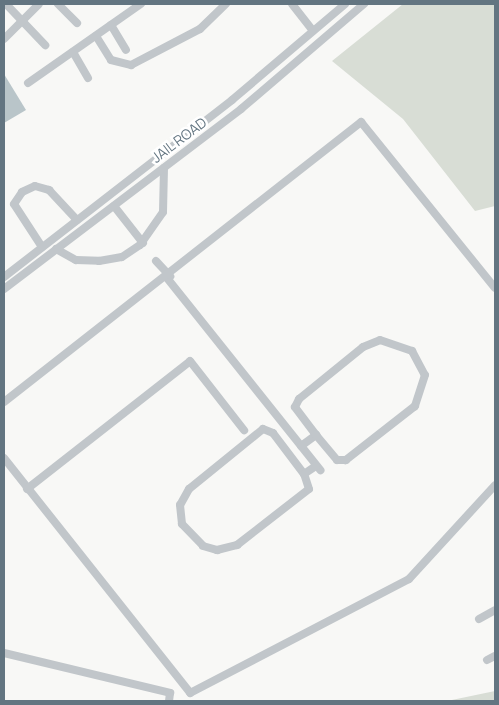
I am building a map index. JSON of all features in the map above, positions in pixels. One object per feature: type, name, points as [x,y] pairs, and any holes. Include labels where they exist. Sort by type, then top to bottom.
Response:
[{"type":"street","points":[[6,4],[46,45]]},
{"type":"street","points":[[4,39],[40,4]]},
{"type":"street","points":[[58,4],[77,24]]},
{"type":"street","points":[[28,82],[141,4]]},
{"type":"street","points":[[96,36],[111,60],[131,64],[200,29],[226,4]]},
{"type":"street","points":[[292,4],[311,32]]},
{"type":"street","points":[[4,276],[232,100],[345,4]]},
{"type":"street","name":"JAIL ROAD","points":[[4,289],[164,168],[364,4]]},
{"type":"street","points":[[110,25],[126,50]]},
{"type":"street","points":[[73,52],[88,78]]},
{"type":"street","points":[[4,402],[168,277],[362,122],[495,288]]},
{"type":"street","points":[[56,249],[76,260],[99,261],[122,257],[143,243],[163,212],[164,168]]},
{"type":"street","points":[[42,247],[14,204],[22,192],[35,186],[49,190],[77,220]]},
{"type":"street","points":[[114,206],[143,243]]},
{"type":"street","points":[[156,260],[318,468],[304,474]]},
{"type":"street","points":[[380,340],[404,346],[421,363],[425,375],[415,406],[346,460],[336,460],[316,435],[294,407],[363,347],[380,340]]},
{"type":"street","points":[[27,489],[190,361],[244,430]]},
{"type":"street","points":[[263,430],[273,433],[304,474],[309,490],[237,545],[217,550],[203,546],[182,524],[180,505],[189,489],[263,430]]},
{"type":"street","points":[[302,446],[316,435]]},
{"type":"street","points":[[4,458],[190,693],[409,579],[495,484]]},
{"type":"street","points":[[479,619],[495,610]]},
{"type":"street","points":[[4,653],[170,693],[169,701]]},
{"type":"street","points":[[488,660],[495,656]]},
{"type":"shaded area","points":[[403,4],[495,4],[495,206],[475,211],[403,119],[332,61]]},
{"type":"shaded area","points":[[4,74],[26,110],[4,123]]},
{"type":"shaded area","points":[[495,691],[495,701],[447,701]]}]
